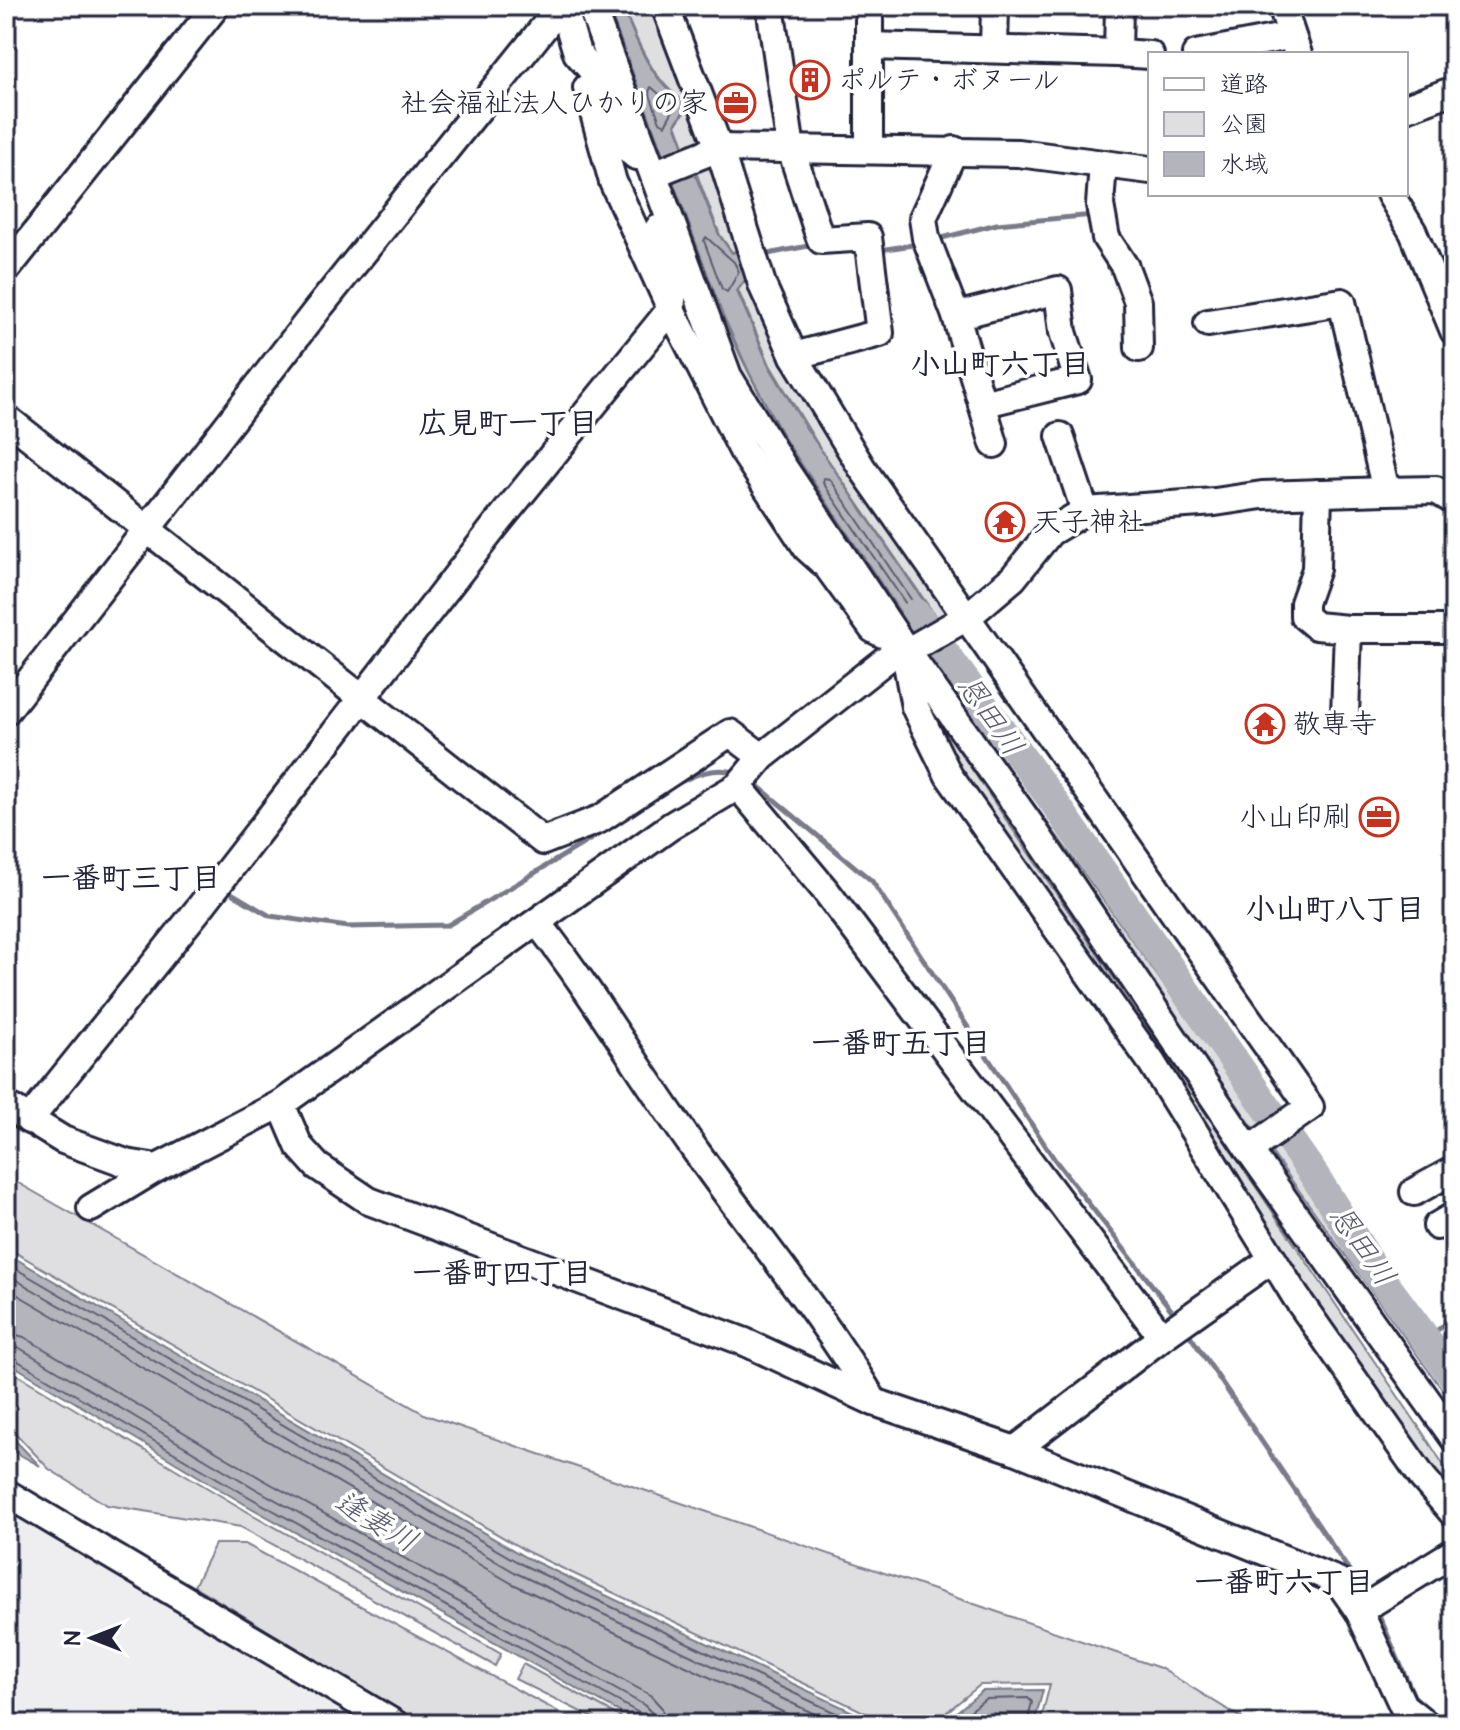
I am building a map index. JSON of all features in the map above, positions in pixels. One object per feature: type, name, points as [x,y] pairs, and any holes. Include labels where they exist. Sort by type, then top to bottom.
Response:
[{"type":"street","points":[[6,270],[216,6]]},
{"type":"street","points":[[562,6],[613,182],[671,309],[743,451],[807,548],[827,566],[873,629],[906,648]]},
{"type":"street","points":[[6,711],[562,6]]},
{"type":"street","points":[[591,6],[656,173],[728,376],[782,465],[1029,823],[1249,1150],[1454,1438]]},
{"type":"street","points":[[665,6],[719,148],[763,287],[794,356],[862,468],[1310,1107],[1249,1150]]},
{"type":"street","points":[[770,6],[791,149],[821,240],[868,237],[880,333],[794,356]]},
{"type":"street","points":[[869,6],[869,149]]},
{"type":"street","points":[[994,48],[995,6]]},
{"type":"street","points":[[1118,53],[1119,6]]},
{"type":"street","points":[[1218,52],[1294,45],[1282,6]]},
{"type":"street","points":[[869,46],[1148,55]]},
{"type":"street","points":[[577,53],[591,69],[630,151],[656,173]]},
{"type":"street","points":[[1408,107],[1454,90]]},
{"type":"street","points":[[656,173],[719,148],[1018,153],[1148,170]]},
{"type":"street","points":[[954,150],[923,218],[928,245],[956,316],[994,444]]},
{"type":"street","points":[[1103,164],[1100,205],[1106,238],[1125,267],[1138,302],[1139,348]]},
{"type":"street","points":[[29,1120],[201,906],[495,526],[671,309],[673,292],[653,209],[656,173]]},
{"type":"street","points":[[1391,196],[1413,232],[1454,331]]},
{"type":"street","points":[[956,316],[1058,290],[1063,332],[1078,380],[982,404]]},
{"type":"street","points":[[1208,323],[1342,302],[1386,491]]},
{"type":"street","points":[[6,418],[543,841],[600,819],[730,733],[747,774],[826,891],[1175,1328]]},
{"type":"street","points":[[1060,436],[1085,511]]},
{"type":"street","points":[[91,1208],[157,1168],[281,1104],[747,774],[906,648],[967,617],[1013,578],[1050,532],[1085,511],[1318,493],[1386,491],[1436,490],[1454,501]]},
{"type":"street","points":[[1318,493],[1316,569],[1304,603],[1304,616],[1316,626],[1348,629],[1454,629]]},
{"type":"street","points":[[1345,715],[1348,629]]},
{"type":"street","points":[[906,648],[915,707],[949,776],[1152,1063],[1271,1260],[1414,1466],[1454,1514]]},
{"type":"street","points":[[538,923],[583,982],[698,1153],[841,1346],[874,1402]]},
{"type":"street","points":[[281,1104],[299,1146],[308,1156],[369,1201],[745,1342],[874,1402],[1015,1450],[1338,1581],[1367,1606],[1403,1706],[1426,1724]]},
{"type":"street","points":[[6,1105],[63,1140],[126,1163],[157,1168]]},
{"type":"street","points":[[1414,1192],[1454,1170]]},
{"type":"street","points":[[1015,1450],[1175,1328],[1271,1260]]},
{"type":"street","points":[[6,1493],[395,1724]]},
{"type":"street","points":[[1367,1606],[1454,1552]]},
{"type":"shaded area","points":[[6,1509],[92,1556],[371,1724],[6,1724]]},
{"type":"green space","points":[[602,6],[607,6],[665,162],[660,164]]},
{"type":"green space","points":[[623,6],[658,6],[694,100],[686,102],[664,84],[640,46]]},
{"type":"green space","points":[[696,106],[710,145],[687,153],[676,124],[687,109]]},
{"type":"green space","points":[[715,156],[753,270],[959,613],[941,624],[820,448],[770,365],[738,290],[750,274],[740,250],[732,252],[720,235],[693,164]]},
{"type":"green space","points":[[670,173],[717,302],[751,377],[809,478],[917,639],[912,642],[828,520],[743,377],[665,175]]},
{"type":"green space","points":[[923,649],[1263,1123],[1255,1130],[918,652]]},
{"type":"green space","points":[[905,671],[1419,1427],[1454,1481],[1454,1506],[1129,1023],[961,780]]},
{"type":"green space","points":[[1276,1140],[1454,1390],[1454,1406],[1267,1146]]},
{"type":"green space","points":[[6,1176],[426,1415],[1160,1668],[1251,1724],[1040,1724],[1050,1684],[980,1685],[932,1724],[889,1724],[528,1552],[6,1247]]},
{"type":"green space","points":[[6,1368],[248,1512],[501,1654],[495,1666],[241,1527],[107,1505],[49,1469],[6,1423]]},
{"type":"green space","points":[[215,1544],[245,1544],[581,1724],[423,1724],[194,1586]]},
{"type":"green space","points":[[523,1664],[633,1724],[605,1724],[515,1679]]},
{"type":"water","points":[[608,6],[622,6],[646,60],[664,85],[686,103],[694,100],[696,104],[686,108],[675,124],[719,235],[732,253],[739,251],[749,274],[737,291],[769,366],[806,428],[940,625],[918,639],[784,438],[750,374],[722,313]]},
{"type":"water","name":"逢妻川","points":[[6,1253],[525,1557],[878,1724],[641,1724],[246,1505],[6,1361]]},
{"type":"water","points":[[6,1431],[40,1466],[6,1447]]},
{"type":"water","points":[[1043,1690],[1034,1724],[942,1724],[982,1691]]},
{"type":"waterway","points":[[934,240],[997,224],[1094,215]]},
{"type":"waterway","points":[[879,250],[920,244]]},
{"type":"waterway","points":[[768,254],[813,245]]},
{"type":"waterway","name":"恩田川","points":[[916,614],[1051,798],[1314,1175],[1373,1268],[1454,1377]]},
{"type":"waterway","points":[[621,820],[692,777],[722,770],[737,773]]},
{"type":"waterway","points":[[753,782],[872,881],[1055,1160],[1176,1316]]},
{"type":"waterway","points":[[233,894],[270,916],[348,927],[448,925],[606,830]]},
{"type":"waterway","points":[[1425,1339],[1454,1318]]},
{"type":"waterway","points":[[1187,1331],[1367,1597]]},
{"type":"waterway","points":[[1376,1608],[1414,1696],[1445,1724]]},
{"type":"place","name":"ポルテ・ボヌール","points":[[810,80]]},
{"type":"place","name":"社会福祉法人ひかりの家","points":[[736,103]]},
{"type":"place","name":"天子神社","points":[[1005,522]]},
{"type":"place","name":"敬専寺","points":[[1265,724]]},
{"type":"place","name":"小山印刷","points":[[1379,817]]},
{"type":"district","name":"小山町六丁目","points":[[1000,365]]},
{"type":"district","name":"広見町一丁目","points":[[508,424]]},
{"type":"district","name":"一番町三丁目","points":[[131,879]]},
{"type":"district","name":"小山町八丁目","points":[[1335,910]]},
{"type":"district","name":"一番町五丁目","points":[[901,1044]]},
{"type":"district","name":"一番町四丁目","points":[[502,1274]]},
{"type":"district","name":"一番町六丁目","points":[[1284,1583]]}]
